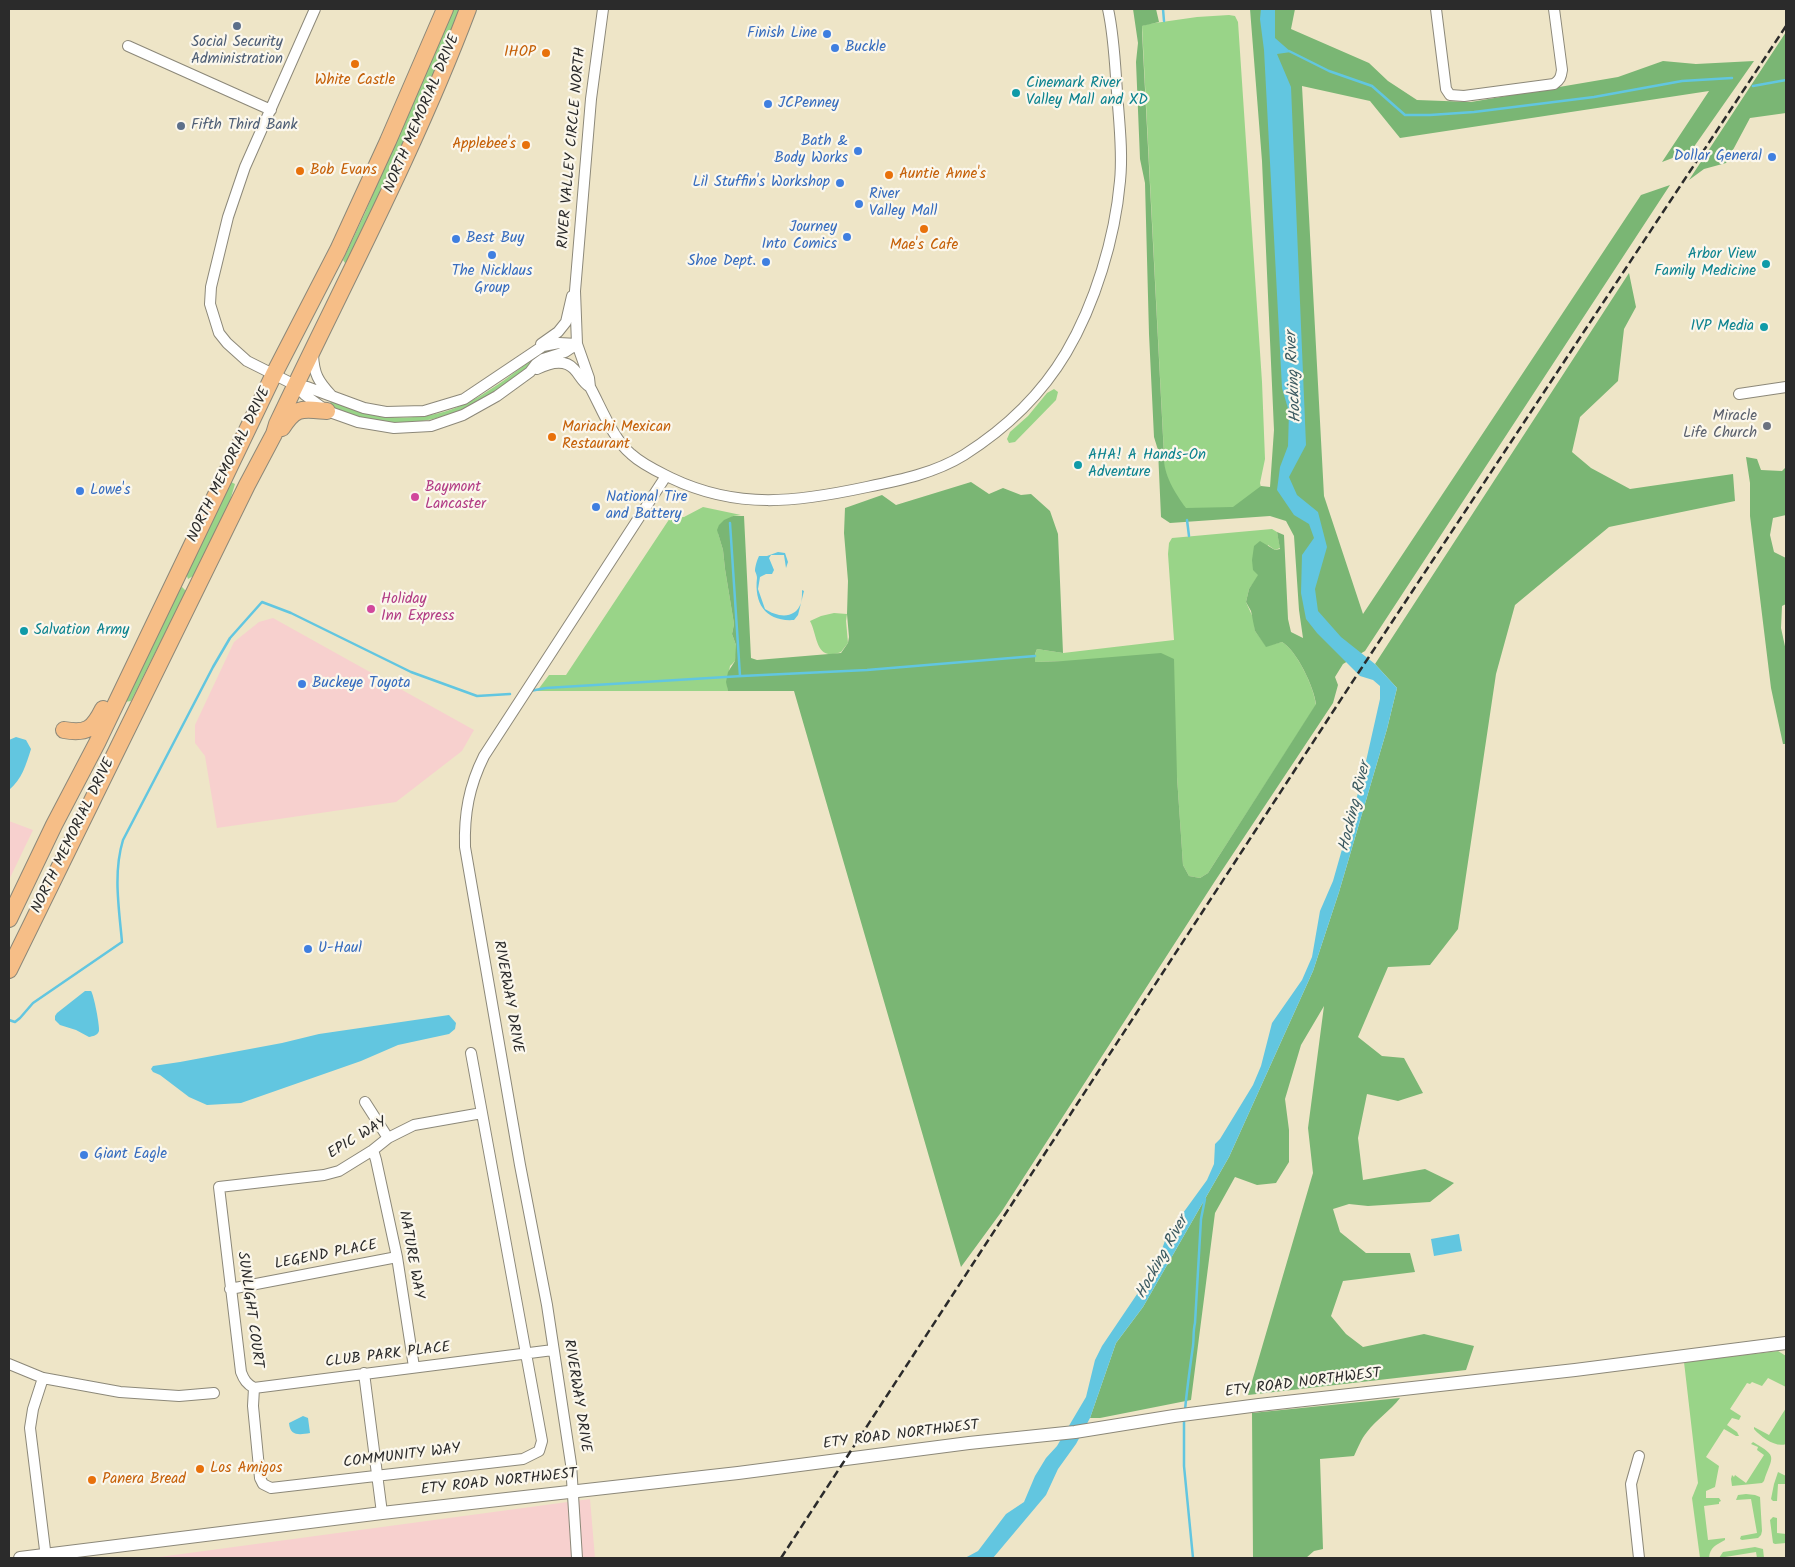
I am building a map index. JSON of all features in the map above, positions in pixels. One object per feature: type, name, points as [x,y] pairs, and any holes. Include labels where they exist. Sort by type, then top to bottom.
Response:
[{"type":"main road","name":"NORTH MEMORIAL DRIVE","points":[[9,919],[54,825],[97,743],[274,374],[338,250],[445,9]]},
{"type":"main road","name":"NORTH MEMORIAL DRIVE","points":[[9,970],[274,434],[295,385],[406,157],[432,100],[468,9]]},
{"type":"main road","name":"NORTH MEMORIAL DRIVE","points":[[274,434],[282,428],[292,414],[329,403]]},
{"type":"main road","points":[[64,730],[75,732],[88,730],[97,722],[140,637],[163,606]]},
{"type":"main road","points":[[47,890],[50,872],[63,846],[69,827],[102,759],[102,752],[97,743]]},
{"type":"street","points":[[315,9],[236,191],[211,287],[210,304],[219,334],[227,344],[247,361],[295,385],[305,395],[329,403],[358,422],[394,428],[430,426],[448,421],[482,406],[530,372],[546,365],[563,363],[574,369],[584,383],[590,387],[626,450],[651,468],[700,490],[734,498],[781,500],[811,498],[845,492],[912,477],[939,468],[965,454],[997,432],[1026,406],[1051,376],[1077,334],[1090,304],[1118,206],[1121,154],[1114,50],[1108,9]]},
{"type":"street","name":"RIVER VALLEY CIRCLE NORTH","points":[[590,387],[589,378],[577,344],[575,291],[591,99],[603,9]]},
{"type":"street","points":[[1436,9],[1446,89],[1450,95],[1464,96],[1554,84],[1558,81],[1562,70],[1554,9]]},
{"type":"street","points":[[128,46],[271,110]]},
{"type":"street","name":"RIVER VALLEY CIRCLE NORTH","points":[[329,403],[348,403],[380,411],[411,412],[433,409],[464,399],[558,332],[566,322],[570,298],[575,291]]},
{"type":"street","points":[[535,350],[551,344],[577,344]]},
{"type":"street","points":[[530,372],[543,359],[566,352],[577,344]]},
{"type":"street","points":[[312,351],[316,377],[329,403]]},
{"type":"street","points":[[295,385],[307,387],[325,394],[329,403]]},
{"type":"street","points":[[1739,394],[1786,387]]},
{"type":"street","name":"RIVERWAY DRIVE","points":[[577,1558],[574,1491],[547,1305],[520,1165],[466,847],[464,825],[471,788],[484,756],[666,476]]},
{"type":"street","points":[[471,1053],[525,1353]]},
{"type":"street","points":[[365,1102],[388,1138]]},
{"type":"street","name":"EPIC WAY","points":[[218,1187],[324,1175],[339,1171],[373,1150],[388,1138],[414,1125],[482,1113]]},
{"type":"street","name":"NATURE WAY","points":[[373,1150],[397,1257],[414,1367]]},
{"type":"street","name":"SUNLIGHT COURT","points":[[218,1187],[241,1372],[243,1379],[254,1388],[253,1406],[260,1478],[263,1484],[268,1487]]},
{"type":"street","name":"LEGEND PLACE","points":[[230,1289],[397,1257]]},
{"type":"street","name":"ETY ROAD NORTHWEST","points":[[20,1558],[46,1557],[382,1513],[738,1473],[969,1443],[1075,1432],[1259,1405],[1575,1370],[1786,1343]]},
{"type":"street","name":"CLUB PARK PLACE","points":[[254,1388],[553,1350]]},
{"type":"street","name":"COMMUNITY WAY","points":[[268,1487],[277,1488],[378,1474],[523,1459],[539,1451],[542,1441],[525,1353]]},
{"type":"street","points":[[9,1364],[43,1378],[120,1392],[179,1396],[214,1392]]},
{"type":"street","points":[[364,1373],[382,1513]]},
{"type":"street","points":[[43,1378],[33,1409],[30,1428],[46,1557]]},
{"type":"street","points":[[1639,1456],[1631,1484],[1639,1558]]},
{"type":"shaded area","name":"Buckeye Toyota","points":[[273,618],[474,730],[462,751],[396,802],[217,828],[205,756],[195,743],[195,725],[234,642],[259,622]]},
{"type":"shaded area","points":[[9,821],[33,830],[9,880]]},
{"type":"shaded area","points":[[590,1499],[595,1558],[152,1558]]},
{"type":"green space","points":[[451,9],[460,9],[430,85],[348,263],[345,263],[343,260],[365,213]]},
{"type":"green space","points":[[1133,9],[1156,9],[1159,22],[1142,26],[1142,32],[1164,463],[1170,483],[1186,508],[1233,507],[1261,486],[1270,487],[1274,430],[1262,161],[1250,9],[1295,9],[1291,29],[1369,63],[1388,81],[1417,100],[1471,102],[1618,77],[1663,61],[1696,64],[1754,61],[1691,151],[1662,162],[1709,91],[1400,138],[1370,101],[1302,86],[1324,496],[1363,614],[1641,195],[1670,185],[1365,651],[1343,664],[1335,677],[1338,685],[1333,703],[1215,881],[1002,1211],[961,1267],[794,691],[728,691],[726,682],[728,672],[735,661],[736,645],[732,634],[734,624],[723,550],[717,530],[724,520],[733,516],[744,516],[751,658],[757,660],[841,653],[848,643],[849,637],[847,614],[848,581],[844,533],[845,508],[882,495],[896,505],[971,482],[989,494],[1003,488],[1021,495],[1031,494],[1050,511],[1058,534],[1063,653],[1037,649],[1035,662],[1161,653],[1174,659],[1177,777],[1183,865],[1189,876],[1200,878],[1208,873],[1316,704],[1308,679],[1299,661],[1282,642],[1266,647],[1255,631],[1251,611],[1246,602],[1249,589],[1258,575],[1253,570],[1254,546],[1260,541],[1275,550],[1280,549],[1277,532],[1284,535],[1288,619],[1291,632],[1303,638],[1299,610],[1294,536],[1286,521],[1270,516],[1170,523],[1161,517],[1158,450],[1154,437],[1149,334],[1145,183],[1140,159],[1136,62],[1138,43]]},
{"type":"green space","points":[[1235,16],[1238,22],[1262,382],[1265,459],[1260,483],[1263,496],[1269,508],[1196,520],[1163,488],[1164,455],[1142,26],[1197,17]]},
{"type":"green space","points":[[1786,32],[1786,113],[1750,118],[1726,163],[1704,169],[1689,180]]},
{"type":"green space","points":[[1629,273],[1636,307],[1624,329],[1618,381],[1580,417],[1572,452],[1591,468],[1630,489],[1733,474],[1735,501],[1609,527],[1515,605],[1496,674],[1458,929],[1430,965],[1388,967],[1358,1037],[1382,1056],[1404,1058],[1423,1093],[1398,1101],[1367,1094],[1358,1138],[1363,1180],[1425,1169],[1454,1183],[1430,1202],[1368,1206],[1349,1204],[1333,1209],[1340,1232],[1366,1253],[1410,1253],[1415,1272],[1343,1281],[1331,1316],[1346,1334],[1363,1347],[1424,1334],[1474,1346],[1466,1370],[1248,1395],[1313,1173],[1308,1128],[1324,1006],[1301,1045],[1285,1099],[1289,1130],[1289,1162],[1276,1183],[1257,1185],[1235,1177],[1215,1213],[1191,1400],[1100,1418],[1090,1418],[1116,1343],[1143,1307],[1229,1157],[1313,971],[1339,892],[1387,729],[1397,688],[1375,664]]},
{"type":"green space","points":[[548,348],[549,353],[483,399],[471,406],[430,420],[387,423],[362,418],[329,406],[331,401],[363,412],[394,417],[426,416],[442,412],[458,407],[481,395]]},
{"type":"green space","points":[[1054,389],[1058,392],[1056,400],[1015,442],[1009,443],[1007,439],[1010,432],[1028,416],[1047,393]]},
{"type":"green space","points":[[1746,457],[1757,459],[1761,470],[1782,471],[1786,467],[1786,515],[1773,518],[1770,535],[1774,552],[1786,558],[1786,604],[1782,606],[1781,628],[1786,651],[1786,744],[1783,744],[1771,688],[1750,516],[1750,483]]},
{"type":"green space","points":[[231,482],[235,484],[229,504],[193,576],[188,579],[186,573]]},
{"type":"green space","points":[[703,507],[741,515],[733,516],[718,533],[723,550],[734,624],[732,634],[736,645],[735,661],[730,666],[727,682],[728,691],[537,691],[549,675],[566,675],[670,518],[684,517]]},
{"type":"green space","points":[[1272,529],[1277,532],[1280,548],[1275,550],[1268,545],[1259,575],[1249,589],[1246,602],[1254,620],[1255,631],[1266,646],[1282,642],[1299,661],[1315,697],[1316,705],[1208,873],[1200,878],[1189,876],[1183,865],[1177,777],[1063,661],[1035,662],[1035,654],[1037,649],[1063,653],[1174,640],[1168,554],[1169,543],[1172,538]]},
{"type":"green space","points":[[182,587],[186,591],[131,701],[124,702],[177,589]]},
{"type":"green space","points":[[834,613],[847,614],[848,643],[841,652],[833,654],[822,651],[810,621]]},
{"type":"green space","points":[[1778,1351],[1786,1356],[1786,1387],[1768,1378],[1762,1386],[1752,1382],[1750,1384],[1747,1383],[1730,1409],[1741,1416],[1739,1420],[1732,1418],[1727,1425],[1737,1432],[1739,1436],[1724,1429],[1706,1457],[1719,1466],[1715,1487],[1706,1491],[1706,1498],[1719,1498],[1721,1501],[1719,1504],[1704,1506],[1708,1540],[1725,1538],[1725,1540],[1712,1549],[1709,1558],[1700,1558],[1692,1498],[1698,1483],[1684,1362]]},
{"type":"green space","points":[[1400,1398],[1367,1432],[1354,1456],[1320,1459],[1323,1549],[1314,1551],[1306,1558],[1253,1558],[1252,1413]]},
{"type":"green space","points":[[1786,1408],[1786,1444],[1773,1443],[1754,1429],[1754,1427],[1769,1435]]},
{"type":"green space","points":[[1753,1442],[1770,1454],[1771,1462],[1764,1481],[1762,1483],[1732,1486],[1732,1475],[1746,1483],[1764,1455],[1757,1450],[1758,1447],[1751,1444]]},
{"type":"green space","points":[[1778,1472],[1786,1476],[1786,1484],[1778,1484],[1777,1501],[1773,1501],[1771,1499]]},
{"type":"green space","points":[[1746,1494],[1760,1497],[1762,1531],[1758,1538],[1742,1540],[1740,1539],[1741,1536],[1757,1533],[1751,1499],[1736,1500],[1738,1495]]},
{"type":"green space","points":[[1773,1517],[1777,1518],[1777,1533],[1786,1534],[1786,1543],[1773,1543],[1770,1520]]},
{"type":"green space","points":[[1755,1547],[1763,1549],[1764,1558],[1757,1558],[1756,1552],[1719,1558],[1723,1552]]},
{"type":"water","name":"Hocking River","points":[[1261,9],[1275,9],[1275,38],[1291,52],[1277,54],[1291,87],[1306,445],[1289,477],[1297,495],[1318,512],[1327,547],[1315,589],[1318,611],[1341,637],[1375,664],[1397,688],[1387,729],[1339,892],[1313,971],[1229,1157],[1143,1307],[1116,1343],[1090,1418],[1076,1444],[1058,1469],[1046,1495],[993,1558],[965,1558],[978,1551],[1006,1514],[1024,1502],[1035,1476],[1046,1458],[1057,1446],[1086,1397],[1095,1360],[1102,1346],[1156,1266],[1167,1235],[1207,1180],[1214,1164],[1215,1144],[1253,1085],[1261,1066],[1272,1023],[1302,980],[1312,957],[1320,911],[1333,881],[1362,779],[1380,699],[1380,686],[1373,680],[1360,676],[1317,633],[1306,619],[1301,593],[1302,555],[1314,538],[1309,524],[1294,515],[1277,490],[1280,467],[1288,446],[1289,412],[1282,388],[1264,50],[1260,19]]},
{"type":"water","points":[[778,552],[785,553],[788,562],[786,568],[784,555],[771,555],[769,558],[774,570],[772,574],[760,577],[758,589],[765,609],[780,615],[795,612],[801,601],[802,590],[804,591],[798,615],[794,620],[784,620],[769,614],[764,610],[758,596],[755,571],[759,556],[767,556]]},
{"type":"water","points":[[16,737],[26,740],[31,749],[20,776],[9,790],[9,740]]},
{"type":"water","points":[[85,991],[91,991],[97,1011],[99,1028],[95,1036],[89,1037],[60,1025],[55,1020],[57,1013]]},
{"type":"water","points":[[449,1015],[456,1023],[455,1029],[449,1034],[398,1045],[361,1061],[241,1103],[207,1105],[189,1097],[151,1069],[153,1066],[282,1043],[319,1034]]},
{"type":"water","points":[[1459,1234],[1462,1251],[1434,1256],[1431,1239]]},
{"type":"water","points":[[303,1416],[308,1418],[310,1433],[296,1434],[291,1430],[289,1423]]},
{"type":"waterway","points":[[1163,9],[1164,21]]},
{"type":"waterway","points":[[1289,51],[1329,71],[1372,86],[1405,115],[1474,112],[1594,97],[1682,81],[1732,78]]},
{"type":"waterway","points":[[1753,86],[1786,80]]},
{"type":"waterway","points":[[1187,520],[1189,536]]},
{"type":"waterway","points":[[730,523],[740,676]]},
{"type":"waterway","points":[[9,1020],[15,1022],[33,1003],[122,942],[117,878],[123,840],[213,667],[230,638],[262,602],[291,613],[411,672],[477,696],[510,694]]},
{"type":"waterway","points":[[530,691],[546,688],[867,670],[1035,656]]},
{"type":"waterway","name":"Hocking River","points":[[1185,1410],[1195,1323],[1201,1219],[1205,1199]]},
{"type":"waterway","points":[[1184,1418],[1184,1466],[1193,1558]]},
{"type":"railway","points":[[781,1558],[1351,684],[1786,26]]},
{"type":"place","name":"Social Security Administration","points":[[237,26]]},
{"type":"place","name":"Finish Line","points":[[827,34]]},
{"type":"place","name":"Buckle","points":[[835,48]]},
{"type":"place","name":"IHOP","points":[[546,53]]},
{"type":"place","name":"White Castle","points":[[355,64]]},
{"type":"place","name":"Cinemark River Valley Mall and XD","points":[[1016,93]]},
{"type":"place","name":"JCPenney","points":[[768,104]]},
{"type":"place","name":"Fifth Third Bank","points":[[181,126]]},
{"type":"place","name":"Applebee's","points":[[526,145]]},
{"type":"place","name":"Bath & Body Works","points":[[858,151]]},
{"type":"place","name":"Dollar General","points":[[1772,157]]},
{"type":"place","name":"Bob Evans","points":[[300,171]]},
{"type":"place","name":"Auntie Anne's","points":[[889,175]]},
{"type":"place","name":"Lil Stuffin's Workshop","points":[[840,183]]},
{"type":"place","name":"River Valley Mall","points":[[859,204]]},
{"type":"place","name":"Mae's Cafe","points":[[924,229]]},
{"type":"place","name":"Journey Into Comics","points":[[847,237]]},
{"type":"place","name":"Best Buy","points":[[456,239]]},
{"type":"place","name":"The Nicklaus Group","points":[[492,255]]},
{"type":"place","name":"Shoe Dept.","points":[[766,262]]},
{"type":"place","name":"Arbor View Family Medicine","points":[[1766,264]]},
{"type":"place","name":"IVP Media","points":[[1764,327]]},
{"type":"place","name":"Miracle Life Church","points":[[1767,426]]},
{"type":"place","name":"Mariachi Mexican Restaurant","points":[[552,437]]},
{"type":"place","name":"AHA! A Hands-On Adventure","points":[[1078,465]]},
{"type":"place","name":"Lowe's","points":[[80,491]]},
{"type":"place","name":"Baymont Lancaster","points":[[415,497]]},
{"type":"place","name":"National Tire and Battery","points":[[596,507]]},
{"type":"place","name":"Holiday Inn Express","points":[[371,609]]},
{"type":"place","name":"Salvation Army","points":[[24,631]]},
{"type":"place","name":"Buckeye Toyota","points":[[302,684]]},
{"type":"place","name":"U-Haul","points":[[308,949]]},
{"type":"place","name":"Giant Eagle","points":[[84,1155]]},
{"type":"place","name":"Los Amigos","points":[[200,1469]]},
{"type":"place","name":"Panera Bread","points":[[92,1480]]}]
